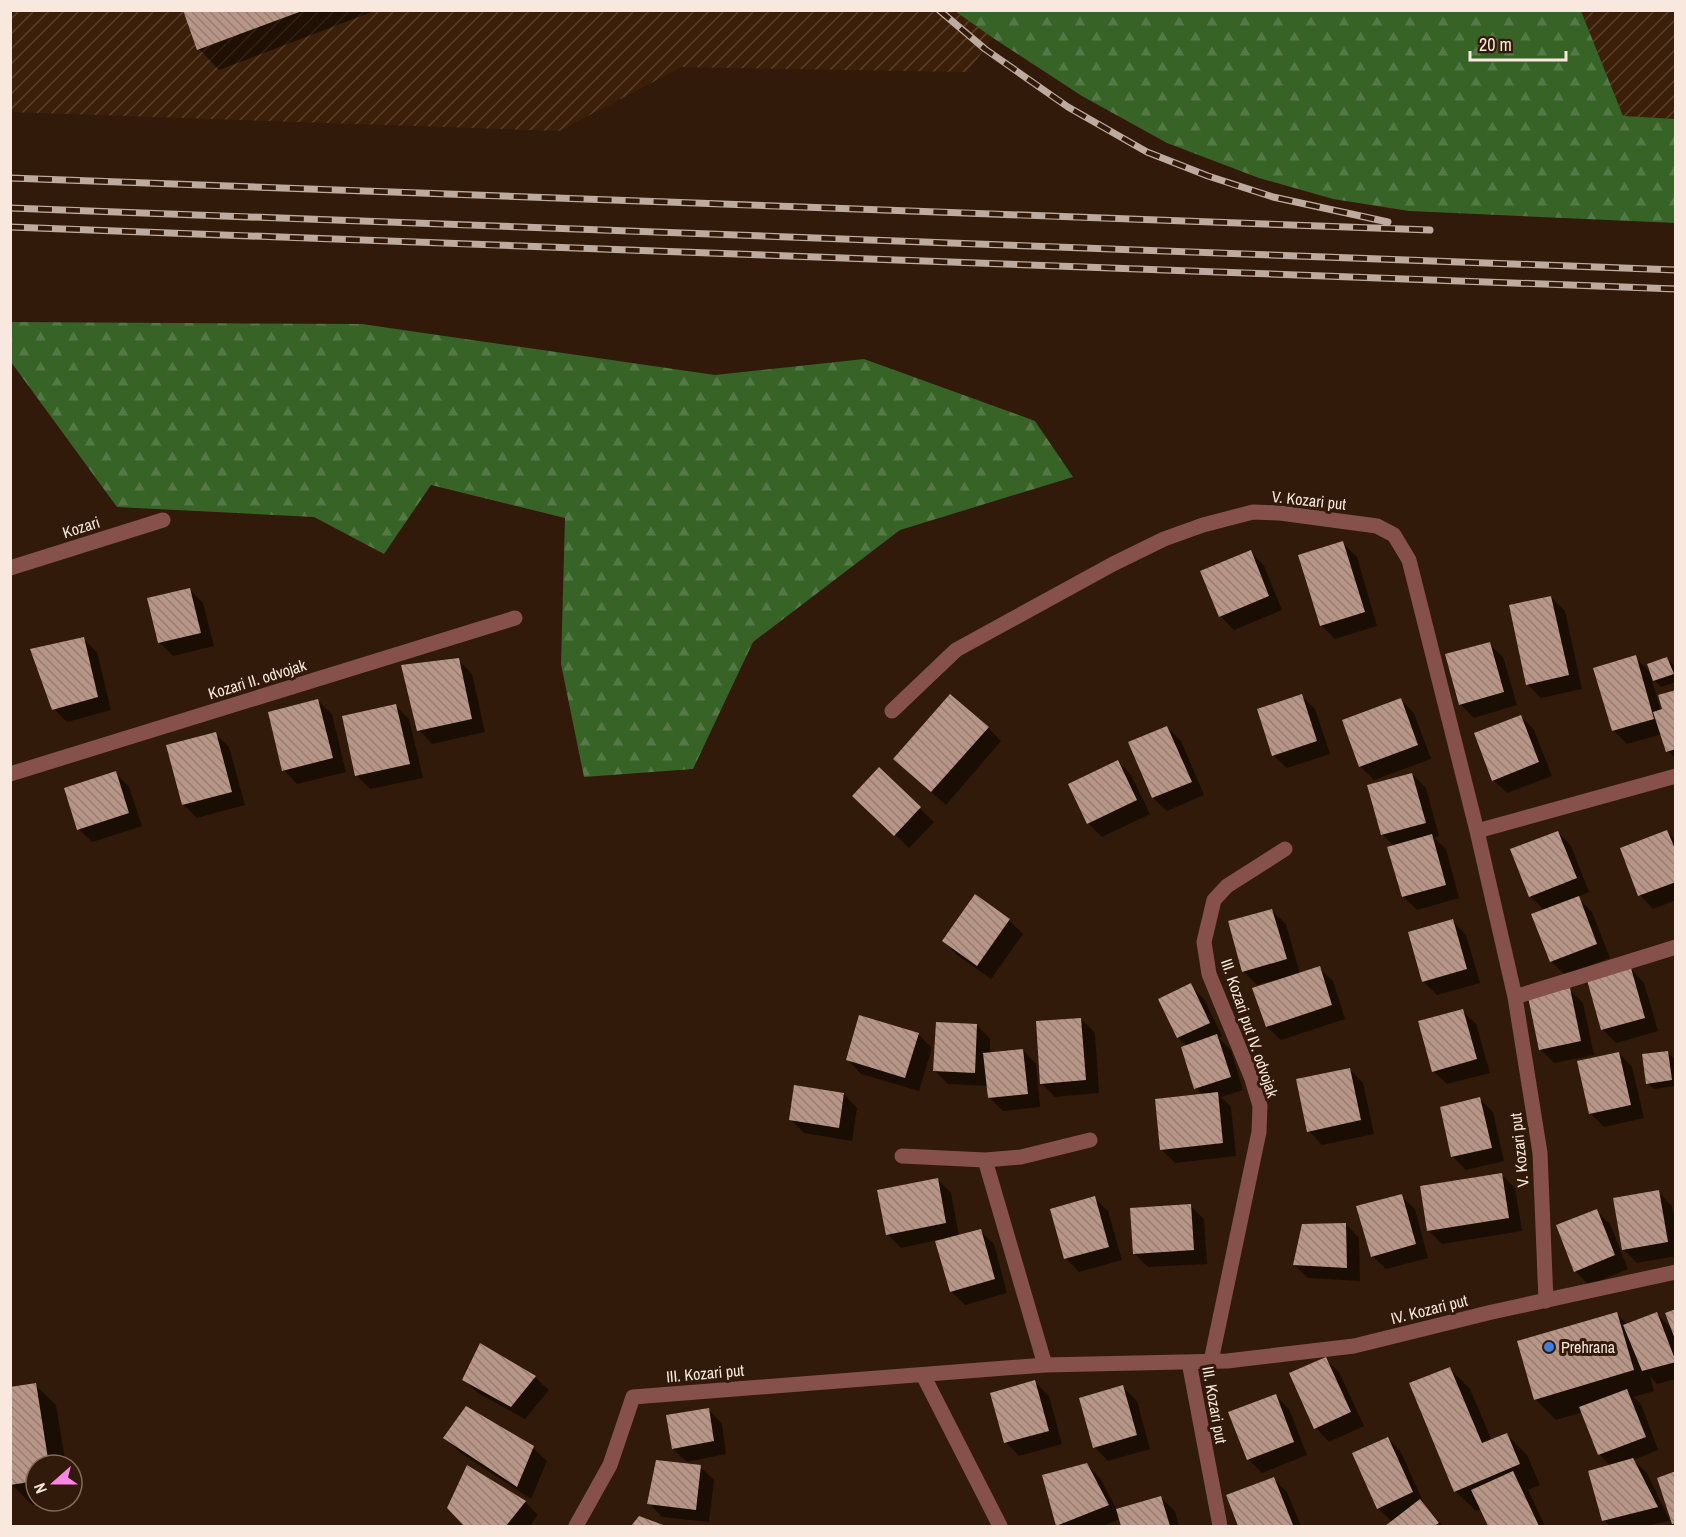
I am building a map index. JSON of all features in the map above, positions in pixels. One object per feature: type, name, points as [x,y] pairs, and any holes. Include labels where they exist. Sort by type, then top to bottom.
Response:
[{"type":"street","name":"V. Kozari put","points":[[892,711],[956,650],[1113,564],[1164,539],[1203,525],[1253,512],[1280,513],[1377,526],[1394,535],[1409,560],[1477,831],[1515,996],[1540,1153],[1546,1301]]},
{"type":"street","name":"Kozari","points":[[10,568],[163,520]]},
{"type":"street","name":"Kozari II. odvojak","points":[[10,774],[515,618]]},
{"type":"street","points":[[1477,831],[1676,776]]},
{"type":"street","name":"III. Kozari put IV. odvojak","points":[[1211,1361],[1259,1132],[1260,1106],[1252,1078],[1209,974],[1204,942],[1214,900],[1227,885],[1285,849]]},
{"type":"street","points":[[1515,996],[1676,946]]},
{"type":"street","points":[[902,1156],[986,1160],[1021,1157],[1090,1140]]},
{"type":"street","points":[[986,1160],[1045,1365]]},
{"type":"street","name":"IV. Kozari put","points":[[1189,1362],[1227,1361],[1354,1346],[1492,1312],[1676,1272]]},
{"type":"street","name":"III. Kozari put","points":[[576,1527],[610,1466],[633,1397],[1045,1365],[1189,1362],[1220,1527]]},
{"type":"street","points":[[923,1375],[1000,1527]]},
{"type":"shaded area","points":[[955,10],[993,38],[967,72],[682,67],[559,131],[11,112],[11,11]]},
{"type":"shaded area","points":[[1581,11],[1675,11],[1675,119],[1623,117]]},
{"type":"green space","points":[[955,11],[1581,11],[1623,116],[1675,119],[1675,223],[1409,211],[1333,199],[1259,178],[1167,143],[1082,96]]},
{"type":"green space","points":[[10,322],[362,324],[715,375],[864,359],[1035,421],[1073,477],[900,530],[753,642],[693,769],[584,777],[561,664],[565,518],[431,485],[384,554],[314,517],[117,507],[11,362]]},
{"type":"building","points":[[183,10],[302,10],[302,11],[197,50]]},
{"type":"building","points":[[1343,541],[1365,612],[1320,626],[1298,555]]},
{"type":"building","points":[[1251,550],[1269,596],[1219,617],[1200,571]]},
{"type":"building","points":[[190,588],[201,633],[158,643],[147,598]]},
{"type":"building","points":[[1551,596],[1569,675],[1526,685],[1509,605]]},
{"type":"building","points":[[84,637],[98,697],[52,710],[30,649]]},
{"type":"building","points":[[1490,642],[1504,692],[1459,705],[1445,654]]},
{"type":"building","points":[[1636,655],[1654,719],[1612,731],[1593,668]]},
{"type":"building","points":[[1667,657],[1674,674],[1653,681],[1647,664]]},
{"type":"building","points":[[459,658],[472,719],[417,731],[401,665]]},
{"type":"building","points":[[1676,690],[1676,749],[1666,752],[1653,712],[1662,709],[1658,695]]},
{"type":"building","points":[[950,694],[989,727],[931,792],[893,759]]},
{"type":"building","points":[[1302,694],[1317,741],[1272,756],[1257,709]]},
{"type":"building","points":[[1401,698],[1418,745],[1359,767],[1342,720]]},
{"type":"building","points":[[318,699],[333,758],[282,771],[268,712]]},
{"type":"building","points":[[396,704],[410,764],[355,776],[342,716]]},
{"type":"building","points":[[1521,715],[1539,762],[1492,781],[1474,733]]},
{"type":"building","points":[[1167,726],[1192,782],[1152,798],[1128,742]]},
{"type":"building","points":[[216,732],[232,792],[182,805],[166,745]]},
{"type":"building","points":[[1118,760],[1137,800],[1087,824],[1068,784]]},
{"type":"building","points":[[879,767],[921,807],[894,836],[852,796]]},
{"type":"building","points":[[116,771],[129,813],[77,830],[64,788]]},
{"type":"building","points":[[1412,773],[1426,823],[1381,835],[1367,785]]},
{"type":"building","points":[[1667,830],[1676,851],[1676,882],[1638,896],[1620,848]]},
{"type":"building","points":[[1558,831],[1577,878],[1529,897],[1510,849]]},
{"type":"building","points":[[1432,834],[1446,885],[1402,897],[1387,847]]},
{"type":"building","points":[[975,894],[1010,919],[977,966],[942,941]]},
{"type":"building","points":[[1579,896],[1597,944],[1550,962],[1531,914]]},
{"type":"building","points":[[1272,909],[1287,959],[1242,972],[1228,921]]},
{"type":"building","points":[[1453,919],[1467,969],[1422,982],[1408,932]]},
{"type":"building","points":[[1320,966],[1332,1005],[1266,1027],[1252,988]]},
{"type":"building","points":[[1631,968],[1645,1018],[1601,1030],[1587,980]]},
{"type":"building","points":[[1191,983],[1210,1023],[1177,1038],[1158,999]]},
{"type":"building","points":[[1570,988],[1581,1041],[1539,1050],[1528,997]]},
{"type":"building","points":[[1463,1009],[1477,1059],[1432,1072],[1418,1021]]},
{"type":"building","points":[[859,1015],[919,1033],[905,1078],[846,1060]]},
{"type":"building","points":[[1081,1018],[1086,1080],[1040,1084],[1036,1021]]},
{"type":"building","points":[[936,1022],[977,1024],[975,1073],[933,1071]]},
{"type":"building","points":[[1217,1034],[1231,1077],[1194,1089],[1181,1047]]},
{"type":"building","points":[[1023,1049],[1028,1094],[988,1098],[983,1053]]},
{"type":"building","points":[[1668,1051],[1672,1080],[1646,1084],[1642,1054]]},
{"type":"building","points":[[1619,1052],[1631,1105],[1589,1114],[1577,1061]]},
{"type":"building","points":[[1350,1068],[1361,1120],[1307,1132],[1296,1079]]},
{"type":"building","points":[[794,1085],[844,1093],[839,1128],[789,1120]]},
{"type":"building","points":[[1218,1092],[1223,1143],[1160,1150],[1155,1099]]},
{"type":"building","points":[[1480,1097],[1492,1148],[1451,1157],[1440,1107]]},
{"type":"building","points":[[1502,1173],[1509,1218],[1427,1231],[1420,1186]]},
{"type":"building","points":[[938,1178],[946,1223],[886,1235],[877,1190]]},
{"type":"building","points":[[1659,1190],[1668,1242],[1622,1250],[1613,1198]]},
{"type":"building","points":[[1402,1194],[1416,1244],[1371,1257],[1356,1206]]},
{"type":"building","points":[[1095,1196],[1109,1247],[1064,1259],[1050,1209]]},
{"type":"building","points":[[1191,1204],[1194,1250],[1133,1254],[1130,1208]]},
{"type":"building","points":[[1597,1209],[1615,1255],[1574,1272],[1556,1225]]},
{"type":"building","points":[[1346,1223],[1347,1268],[1293,1265],[1302,1224]]},
{"type":"building","points":[[981,1229],[995,1279],[950,1292],[935,1241]]},
{"type":"building","points":[[1676,1309],[1676,1339],[1675,1339],[1665,1313]]},
{"type":"building","points":[[1617,1312],[1634,1370],[1534,1400],[1517,1341]]},
{"type":"building","points":[[1657,1312],[1676,1362],[1642,1371],[1623,1325]]},
{"type":"building","points":[[480,1343],[536,1376],[511,1407],[462,1380]]},
{"type":"building","points":[[1326,1357],[1351,1412],[1314,1429],[1289,1373]]},
{"type":"building","points":[[1450,1367],[1482,1443],[1507,1433],[1520,1464],[1454,1492],[1409,1383]]},
{"type":"building","points":[[1035,1380],[1049,1431],[1004,1443],[990,1393]]},
{"type":"building","points":[[36,1383],[47,1453],[24,1453],[24,1483],[10,1485],[10,1387]]},
{"type":"building","points":[[1123,1385],[1137,1435],[1093,1448],[1079,1398]]},
{"type":"building","points":[[1627,1389],[1646,1437],[1598,1455],[1579,1407]]},
{"type":"building","points":[[1276,1394],[1294,1442],[1247,1460],[1228,1412]]},
{"type":"building","points":[[466,1406],[534,1446],[517,1487],[443,1438]]},
{"type":"building","points":[[709,1408],[714,1441],[672,1449],[666,1415]]},
{"type":"building","points":[[1388,1437],[1413,1492],[1377,1509],[1352,1453]]},
{"type":"building","points":[[1633,1458],[1658,1507],[1602,1521],[1588,1471]]},
{"type":"building","points":[[656,1460],[701,1465],[696,1510],[647,1504]]},
{"type":"building","points":[[1087,1463],[1109,1505],[1056,1526],[1042,1475]]},
{"type":"building","points":[[467,1465],[526,1501],[506,1526],[464,1526],[447,1508]]},
{"type":"building","points":[[1513,1471],[1539,1526],[1488,1526],[1471,1490]]},
{"type":"building","points":[[1676,1471],[1676,1523],[1672,1524],[1657,1478]]},
{"type":"building","points":[[1274,1477],[1293,1525],[1238,1526],[1226,1495]]},
{"type":"building","points":[[1161,1496],[1170,1526],[1121,1526],[1116,1509]]},
{"type":"building","points":[[1420,1499],[1439,1523],[1434,1526],[1385,1526]]},
{"type":"building","points":[[639,1516],[666,1526],[631,1526]]},
{"type":"railway","points":[[939,10],[985,49],[1068,107],[1147,152],[1208,176],[1273,197],[1388,222]]},
{"type":"railway","points":[[10,178],[1430,230]]},
{"type":"railway","points":[[10,208],[1676,270]]},
{"type":"railway","points":[[10,227],[1676,289]]},
{"type":"place","name":"Prehrana","points":[[1549,1347]]}]
